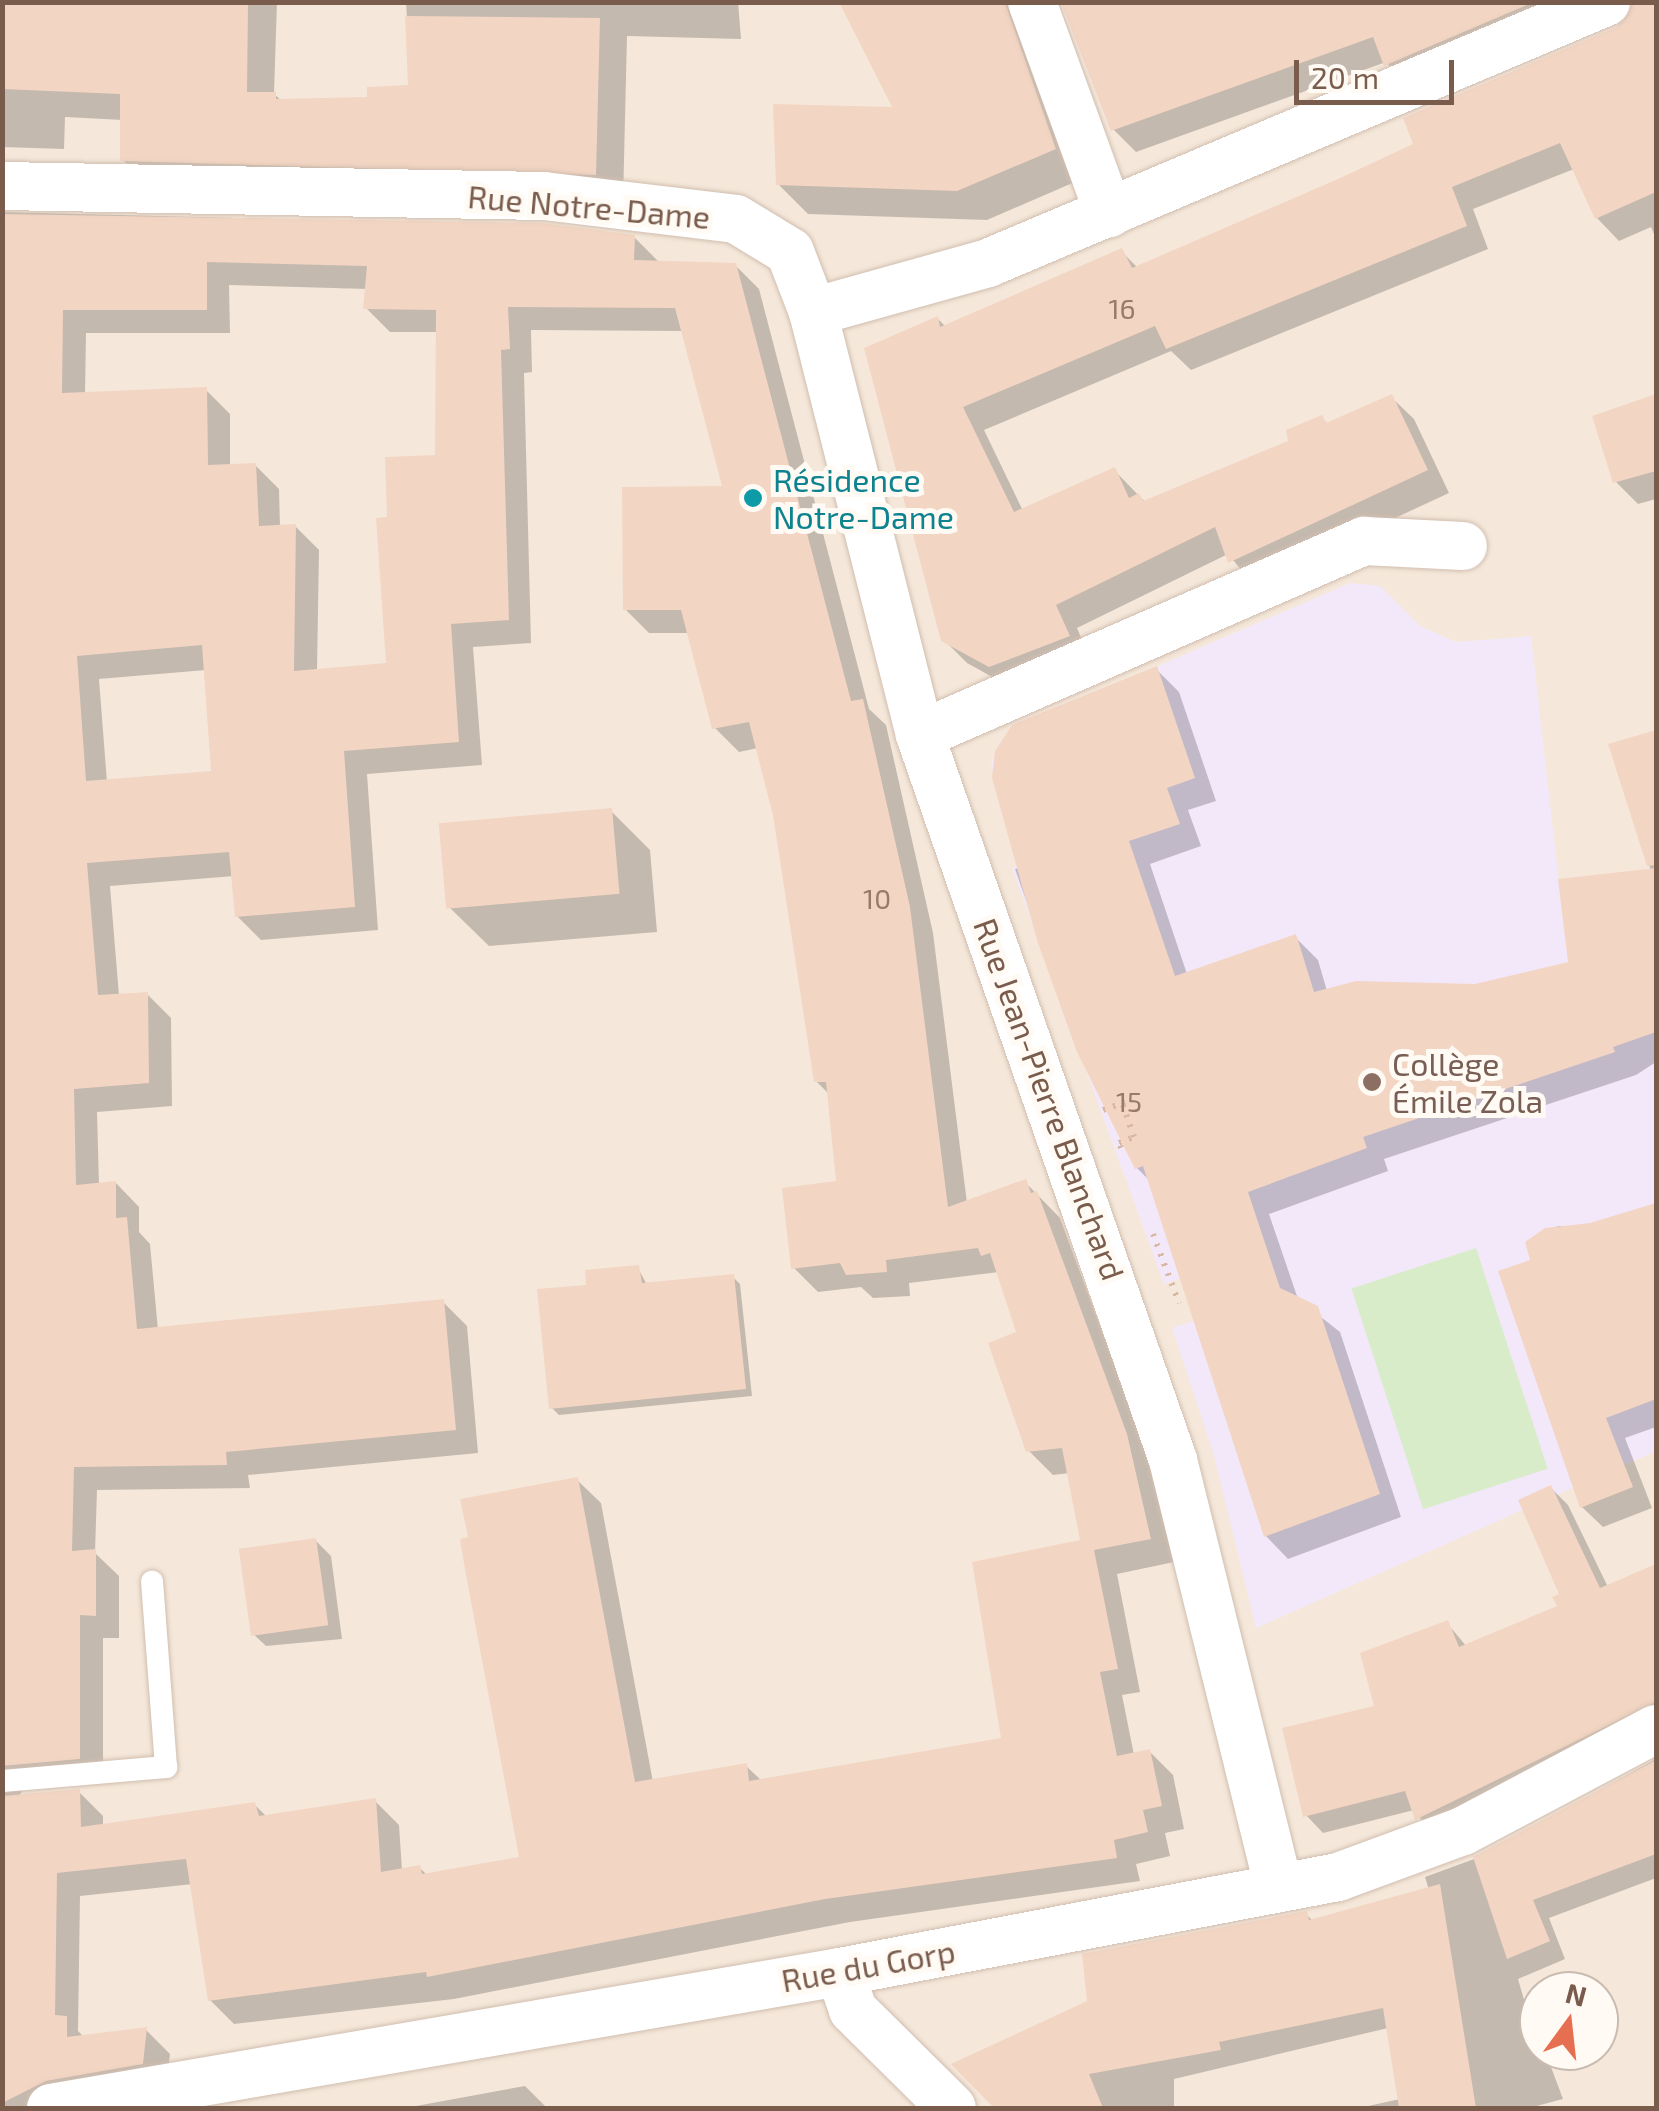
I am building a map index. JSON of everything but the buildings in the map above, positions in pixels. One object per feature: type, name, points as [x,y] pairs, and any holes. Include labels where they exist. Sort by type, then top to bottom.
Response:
[{"type":"street","points":[[1032,2],[1108,213]]},
{"type":"street","points":[[813,312],[988,264],[1606,2]]},
{"type":"street","name":"Rue Notre-Dame","points":[[2,186],[544,196],[736,219],[790,252],[813,312]]},
{"type":"street","name":"Rue Jean-Pierre Blanchard","points":[[813,312],[920,736],[1173,1460],[1279,1888]]},
{"type":"street","points":[[920,736],[1364,541],[1464,546]]},
{"type":"street","name":"Rue du Gorp","points":[[51,2108],[840,1972],[1374,1868],[1462,1831],[1656,1729]]},
{"type":"street","points":[[840,1972],[853,2010],[952,2108]]},
{"type":"lane","points":[[2,1781],[166,1767],[152,1582]]},
{"type":"path","points":[[1113,1107],[1125,1102],[1134,1136],[1119,1143],[1126,1160]]},
{"type":"path","points":[[1146,1214],[1180,1304]]},
{"type":"shaded area","points":[[3,3],[1656,3],[1656,2108],[3,2108]]},
{"type":"shaded area","name":"Collège Émile Zola","points":[[1350,583],[1380,586],[1420,626],[1456,642],[1531,636],[1564,927],[1656,896],[1656,1451],[1256,1628],[1213,1452],[1172,1328],[1203,1318],[1194,1274],[1164,1284],[1012,868],[1021,864],[991,765],[998,745],[1020,726]]},
{"type":"green space","points":[[1476,1248],[1548,1469],[1423,1509],[1351,1288]]},
{"type":"place","name":"Résidence Notre-Dame","points":[[753,498]]},
{"type":"place","name":"Collège Émile Zola","points":[[1372,1082]]}]
